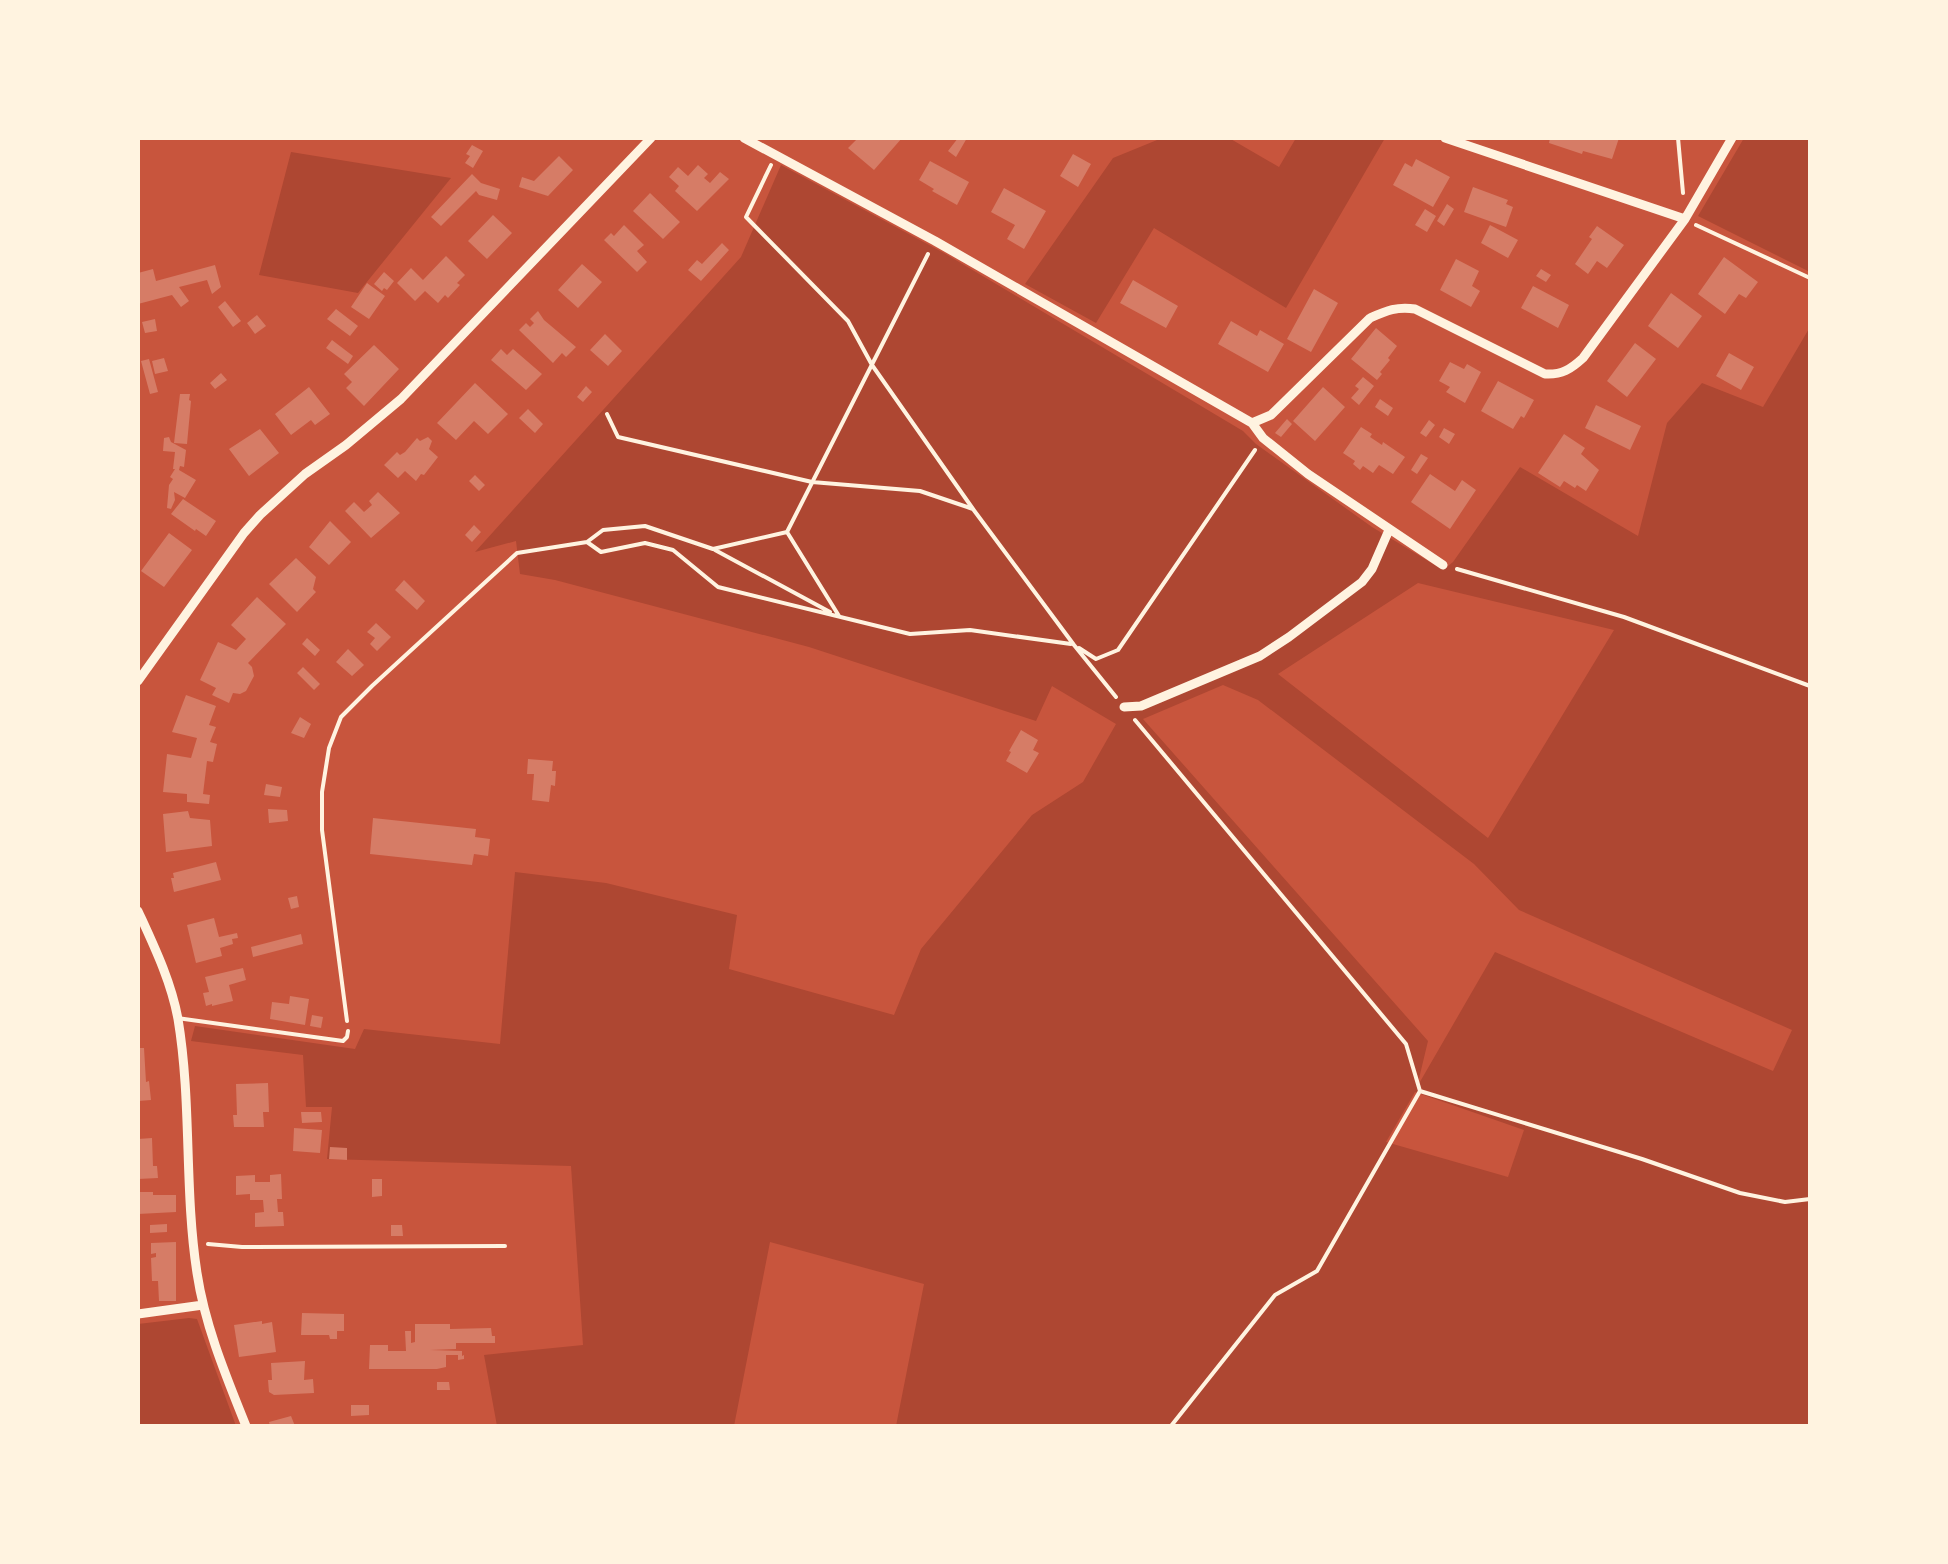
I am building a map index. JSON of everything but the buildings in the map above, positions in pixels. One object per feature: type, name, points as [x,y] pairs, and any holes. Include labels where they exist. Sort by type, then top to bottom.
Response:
[{"type":"street","points":[[138,680],[260,514],[401,399],[651,138]]},
{"type":"street","points":[[744,138],[934,241],[1252,423],[1263,438],[1308,474],[1443,564]]},
{"type":"street","points":[[1445,138],[1685,220]]},
{"type":"street","points":[[1252,423],[1271,415],[1370,318],[1391,309],[1403,307],[1430,315],[1545,374],[1558,375],[1572,368],[1584,358],[1685,220],[1732,138]]},
{"type":"street","points":[[1124,707],[1142,706],[1260,656],[1289,637],[1362,582],[1372,569],[1388,530]]},
{"type":"street","points":[[138,911],[160,960],[178,1018],[194,1242],[203,1305],[246,1426]]},
{"type":"street","points":[[138,1314],[203,1305]]},
{"type":"lane","points":[[178,1018],[343,1041],[348,1031]]},
{"type":"path","points":[[1678,138],[1685,220],[1810,278]]},
{"type":"path","points":[[776,154],[746,217],[848,321],[872,366],[1074,644],[1406,1044],[1420,1091],[1316,1271],[1276,1295],[1171,1426]]},
{"type":"path","points":[[787,532],[934,241]]},
{"type":"path","points":[[607,414],[618,437],[812,482],[920,492],[973,509]]},
{"type":"path","points":[[587,542],[601,552],[645,543],[673,550],[718,587],[910,634],[970,630],[1074,644],[1096,659],[1118,650],[1263,438]]},
{"type":"path","points":[[348,1031],[322,830],[322,792],[329,748],[341,717],[517,553],[587,542],[602,530],[645,526],[713,548],[839,616]]},
{"type":"path","points":[[713,548],[787,532]]},
{"type":"path","points":[[787,532],[839,616]]},
{"type":"path","points":[[1443,564],[1624,616],[1810,686]]},
{"type":"path","points":[[1420,1091],[1740,1193],[1785,1202],[1810,1199]]},
{"type":"path","points":[[194,1242],[242,1247],[505,1246]]},
{"type":"shaded area","points":[[1162,138],[1229,138],[1279,167],[1296,138],[1385,138],[1286,308],[1154,228],[1096,323],[1025,284],[1113,158]]},
{"type":"shaded area","points":[[1744,138],[1810,138],[1810,272],[1698,216]]},
{"type":"shaded area","points":[[291,152],[451,178],[358,293],[259,275]]},
{"type":"shaded area","points":[[781,165],[944,253],[1243,431],[1372,527],[1443,570],[1453,562],[1520,467],[1638,536],[1667,423],[1702,383],[1763,407],[1810,327],[1810,1426],[896,1426],[924,1284],[770,1242],[734,1426],[497,1426],[484,1355],[583,1345],[571,1166],[327,1159],[332,1107],[306,1107],[303,1055],[191,1041],[195,1026],[355,1049],[364,1029],[500,1044],[515,872],[606,883],[737,915],[729,969],[894,1015],[921,949],[1032,815],[1083,782],[1116,724],[1052,686],[1036,721],[809,647],[520,574],[516,541],[475,552],[741,257]],"holes":[[[1418,583],[1614,630],[1488,838],[1278,674]],[[1223,685],[1258,700],[1474,864],[1519,910],[1792,1030],[1773,1071],[1495,952],[1417,1087],[1428,1041],[1143,719]],[[1415,1092],[1524,1130],[1508,1177],[1386,1142]]]},
{"type":"shaded area","points":[[197,1319],[236,1426],[138,1426],[138,1324]]}]
